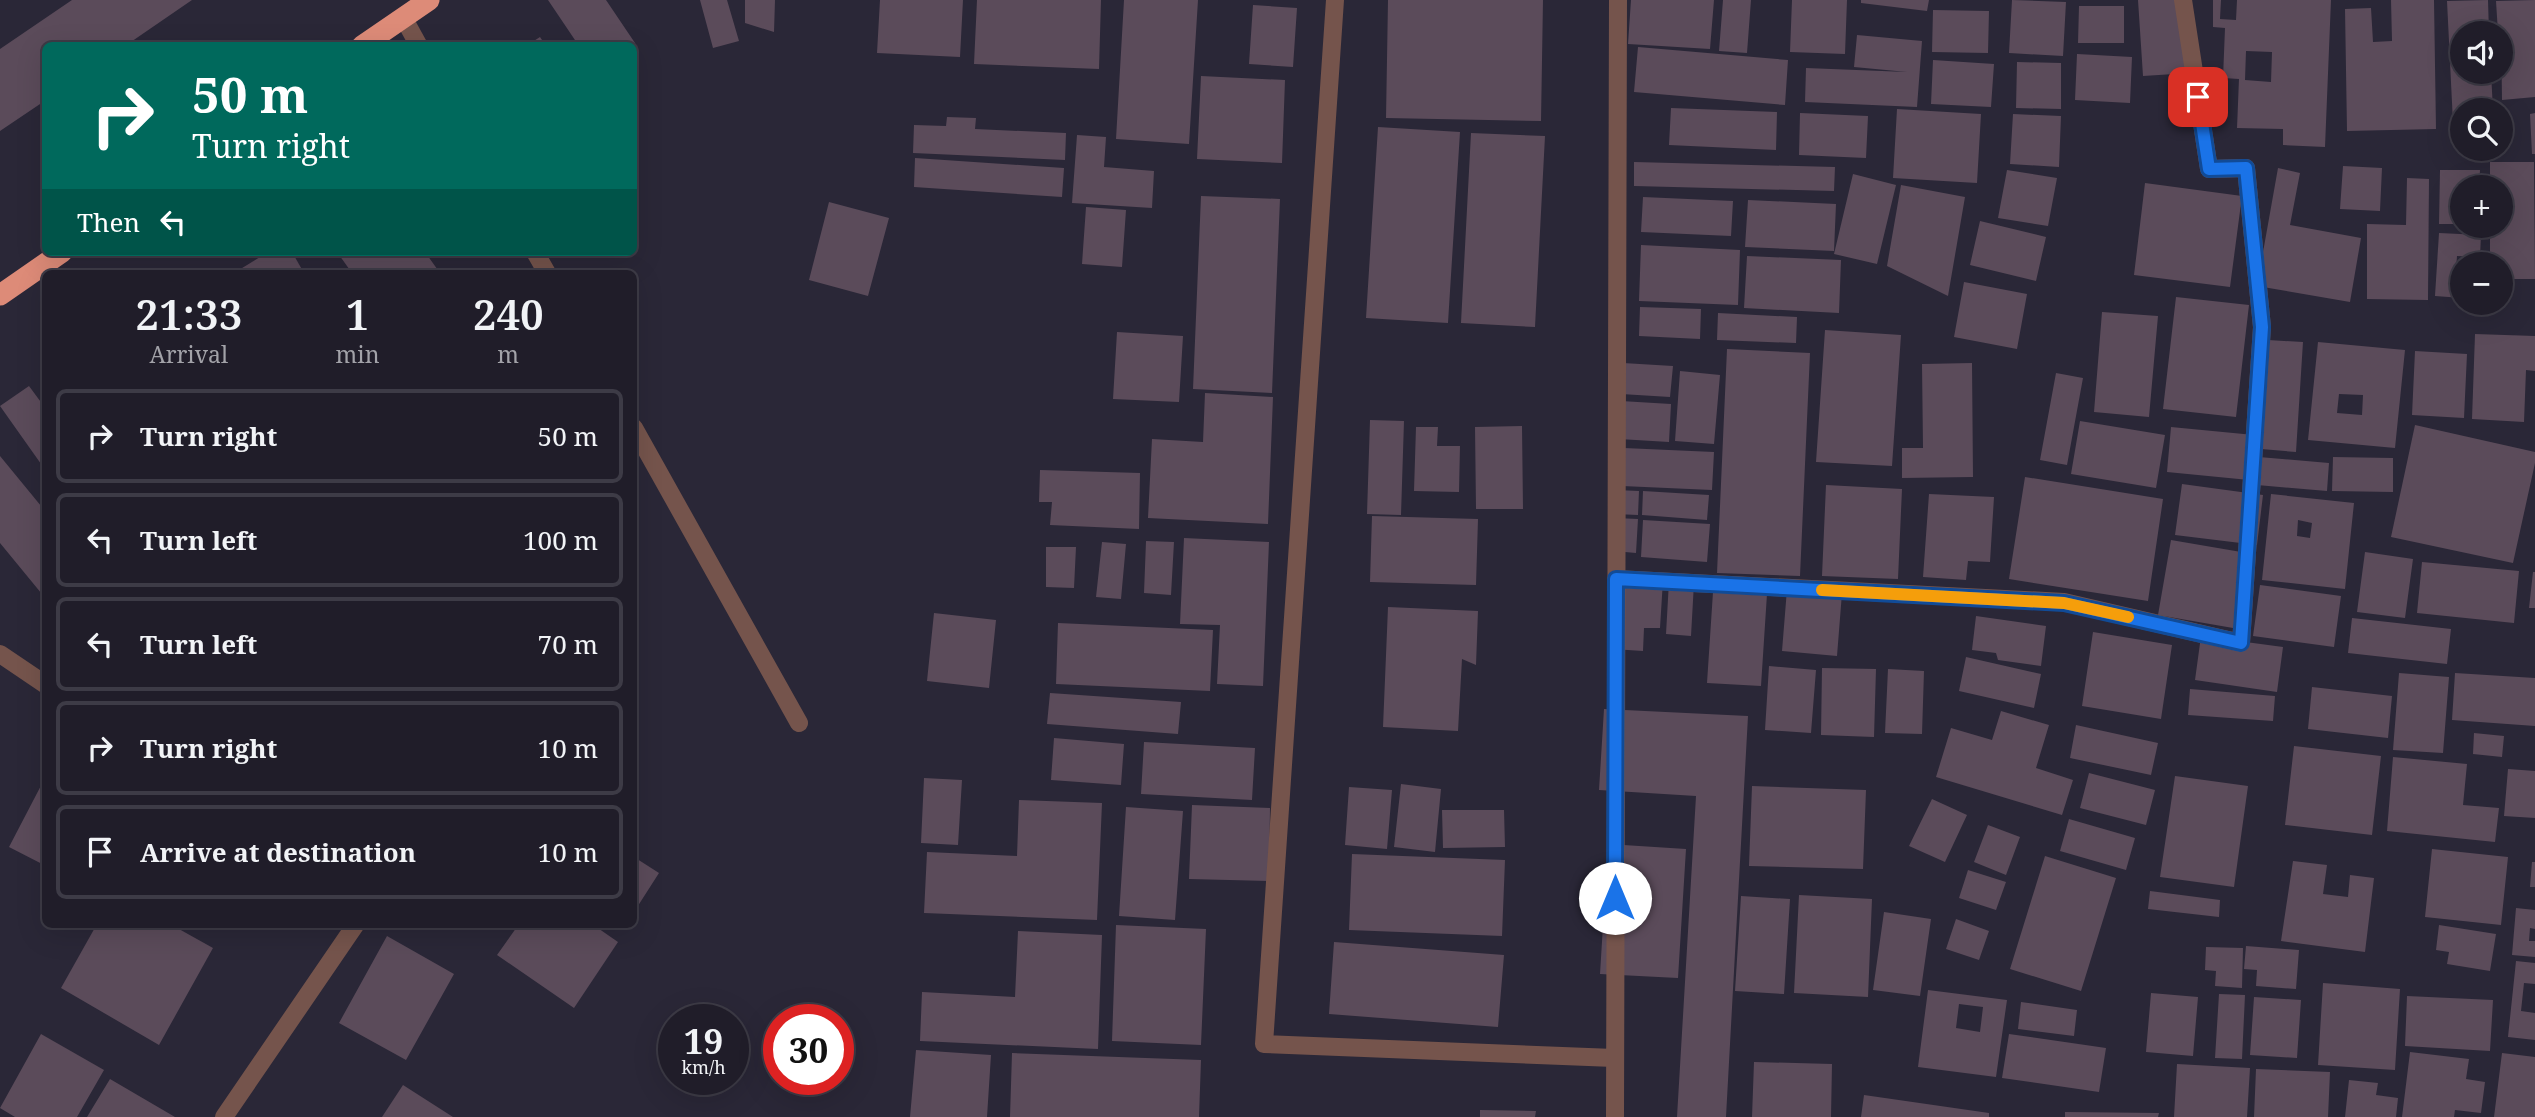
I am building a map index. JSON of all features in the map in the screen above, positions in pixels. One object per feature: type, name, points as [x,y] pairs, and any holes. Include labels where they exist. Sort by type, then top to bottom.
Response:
[{"type":"highway","points":[[368,42],[429,0]]},
{"type":"highway","points":[[0,295],[56,256]]},
{"type":"street","points":[[1335,0],[1264,1044],[1614,1058]]},
{"type":"street","points":[[1615,1117],[1618,0]]},
{"type":"street","points":[[1616,579],[2064,603],[2241,643],[2262,327],[2246,168],[2209,169],[2183,0]]},
{"type":"street","points":[[404,17],[417,42]]},
{"type":"street","points":[[637,433],[799,723]]},
{"type":"street","points":[[0,654],[42,682]]},
{"type":"street","points":[[224,1117],[353,928]]},
{"type":"building","points":[[72,0],[192,0],[131,42],[42,42],[42,103],[0,131],[0,49]]},
{"type":"building","points":[[548,0],[606,0],[634,42],[576,42]]},
{"type":"building","points":[[700,0],[727,0],[739,41],[713,48]]},
{"type":"building","points":[[745,0],[775,0],[774,32],[745,23]]},
{"type":"building","points":[[880,0],[963,0],[960,57],[877,53]]},
{"type":"building","points":[[977,0],[1101,0],[1099,69],[974,64]]},
{"type":"building","points":[[1124,0],[1198,0],[1189,144],[1116,139]]},
{"type":"building","points":[[1388,0],[1543,0],[1541,121],[1386,118]]},
{"type":"building","points":[[1631,0],[1714,0],[1710,49],[1628,44]]},
{"type":"building","points":[[1723,0],[1751,0],[1747,53],[1719,51]]},
{"type":"building","points":[[1792,0],[1847,0],[1845,54],[1790,52]]},
{"type":"building","points":[[1861,0],[1929,0],[1927,11],[1861,3]]},
{"type":"building","points":[[2012,0],[2066,2],[2063,56],[2009,53]]},
{"type":"building","points":[[2138,0],[2185,0],[2190,73],[2143,76]]},
{"type":"building","points":[[2213,0],[2221,0],[2220,19],[2236,20],[2237,0],[2331,0],[2325,147],[2283,145],[2283,129],[2237,128],[2239,79],[2223,78],[2225,28],[2213,27]],"holes":[[[2246,51],[2272,52],[2271,82],[2245,80]]]},
{"type":"building","points":[[2391,0],[2434,0],[2436,129],[2347,131],[2345,9],[2371,8],[2373,42],[2392,41]]},
{"type":"building","points":[[2488,0],[2489,21],[2450,21],[2450,62],[2447,1]]},
{"type":"building","points":[[2535,0],[2535,97],[2502,98],[2502,84],[2513,84],[2513,21],[2497,21],[2496,1]]},
{"type":"building","points":[[1253,5],[1297,8],[1293,67],[1249,64]]},
{"type":"building","points":[[2079,6],[2124,6],[2124,43],[2078,43]]},
{"type":"building","points":[[1933,10],[1989,11],[1988,53],[1932,52]]},
{"type":"building","points":[[1857,35],[1922,41],[1917,107],[1805,102],[1806,68],[1907,72],[1854,67]]},
{"type":"building","points":[[1638,47],[1788,60],[1785,105],[1634,92]]},
{"type":"building","points":[[2077,54],[2132,57],[2130,103],[2075,100]]},
{"type":"building","points":[[1933,60],[1994,64],[1991,107],[1931,104]]},
{"type":"building","points":[[2017,62],[2061,63],[2061,109],[2016,108]]},
{"type":"building","points":[[1201,76],[1285,80],[1282,163],[1197,159]]},
{"type":"building","points":[[2451,84],[2492,84],[2492,98],[2452,98]]},
{"type":"building","points":[[1671,108],[1777,112],[1776,150],[1669,145]]},
{"type":"building","points":[[1897,109],[1981,114],[1977,183],[1893,178]]},
{"type":"building","points":[[1800,113],[1868,116],[1866,158],[1799,155]]},
{"type":"building","points":[[2535,113],[2535,154],[2532,154],[2530,114]]},
{"type":"building","points":[[2013,114],[2061,116],[2059,167],[2010,164]]},
{"type":"building","points":[[947,117],[976,118],[975,129],[1066,133],[1065,160],[913,153],[914,125],[946,126]]},
{"type":"building","points":[[1378,127],[1460,132],[1448,323],[1366,318]]},
{"type":"building","points":[[1471,133],[1545,136],[1535,327],[1461,323]]},
{"type":"building","points":[[1077,135],[1106,137],[1104,167],[1154,171],[1152,208],[1072,203]]},
{"type":"building","points":[[915,158],[1064,168],[1062,197],[914,187]]},
{"type":"building","points":[[1634,162],[1835,167],[1834,191],[1634,186]]},
{"type":"building","points":[[2490,162],[2534,162],[2535,279],[2513,279],[2513,252],[2490,252],[2490,238],[2513,238],[2513,175],[2490,175]]},
{"type":"building","points":[[2343,166],[2382,168],[2380,211],[2340,209]]},
{"type":"building","points":[[2278,168],[2300,173],[2290,225],[2361,238],[2350,302],[2257,286]]},
{"type":"building","points":[[2007,170],[2057,178],[2048,226],[1998,218]]},
{"type":"building","points":[[2440,170],[2480,170],[2480,175],[2450,175],[2450,224],[2439,224]]},
{"type":"building","points":[[1853,174],[1896,185],[1877,264],[1834,254]]},
{"type":"building","points":[[2407,178],[2429,179],[2428,300],[2367,299],[2367,224],[2406,225]]},
{"type":"building","points":[[2145,183],[2242,196],[2230,287],[2134,275]]},
{"type":"building","points":[[1901,185],[1965,197],[1948,296],[1887,266]]},
{"type":"building","points":[[1201,196],[1280,199],[1272,393],[1193,389]]},
{"type":"building","points":[[1643,197],[1733,201],[1731,236],[1641,232]]},
{"type":"building","points":[[1748,200],[1836,204],[1834,251],[1745,247]]},
{"type":"building","points":[[829,202],[889,218],[868,296],[809,280]]},
{"type":"building","points":[[1086,207],[1126,210],[1122,267],[1082,264]]},
{"type":"building","points":[[1980,221],[2046,237],[2036,281],[1970,265]]},
{"type":"building","points":[[2439,233],[2450,234],[2450,238],[2481,238],[2480,252],[2450,252],[2450,297],[2435,296]]},
{"type":"building","points":[[1641,245],[1740,250],[1738,305],[1639,301]]},
{"type":"building","points":[[262,256],[294,256],[302,270],[239,270]]},
{"type":"building","points":[[340,256],[428,256],[438,270],[350,270]]},
{"type":"building","points":[[1747,256],[1841,260],[1839,313],[1744,308]]},
{"type":"building","points":[[1964,282],[2027,294],[2017,349],[1954,337]]},
{"type":"building","points":[[2176,297],[2249,305],[2236,417],[2163,409]]},
{"type":"building","points":[[1640,307],[1701,309],[1700,339],[1639,336]]},
{"type":"building","points":[[2102,312],[2158,316],[2149,417],[2094,412]]},
{"type":"building","points":[[1718,313],[1797,317],[1796,343],[1717,340]]},
{"type":"building","points":[[1825,330],[1901,335],[1892,466],[1816,462]]},
{"type":"building","points":[[1117,332],[1183,336],[1179,402],[1113,399]]},
{"type":"building","points":[[2475,334],[2535,336],[2535,371],[2526,370],[2524,422],[2472,419]]},
{"type":"building","points":[[2268,340],[2303,342],[2296,452],[2261,449]]},
{"type":"building","points":[[2318,342],[2405,350],[2395,448],[2308,440]],"holes":[[[2339,394],[2363,395],[2362,415],[2337,413]]]},
{"type":"building","points":[[1727,349],[1810,353],[1800,576],[1717,573]]},
{"type":"building","points":[[2415,351],[2467,354],[2464,418],[2412,415]]},
{"type":"building","points":[[1623,363],[1673,366],[1670,397],[1621,394]]},
{"type":"building","points":[[1972,363],[1973,477],[1902,478],[1902,448],[1923,448],[1922,364]]},
{"type":"building","points":[[1680,371],[1720,375],[1714,444],[1675,441]]},
{"type":"building","points":[[2056,373],[2083,378],[2067,465],[2040,460]]},
{"type":"building","points":[[29,386],[42,404],[42,465],[0,406]]},
{"type":"building","points":[[1205,393],[1273,397],[1268,524],[1148,518],[1152,439],[1203,442]]},
{"type":"building","points":[[1621,401],[1671,404],[1669,442],[1619,439]]},
{"type":"building","points":[[1370,420],[1404,421],[1401,515],[1367,514]]},
{"type":"building","points":[[2080,421],[2165,435],[2156,488],[2071,474]]},
{"type":"building","points":[[2415,425],[2535,452],[2535,463],[2513,563],[2391,537]]},
{"type":"building","points":[[1522,426],[1523,509],[1476,509],[1475,427]]},
{"type":"building","points":[[1416,427],[1438,427],[1437,446],[1460,446],[1459,492],[1414,491]]},
{"type":"building","points":[[2171,427],[2254,435],[2249,480],[2167,472]]},
{"type":"building","points":[[1624,448],[1714,452],[1712,490],[1622,486]]},
{"type":"building","points":[[0,456],[42,507],[42,594],[0,543]]},
{"type":"building","points":[[2259,457],[2329,463],[2327,491],[2257,485]]},
{"type":"building","points":[[2333,457],[2393,458],[2393,492],[2332,491]]},
{"type":"building","points":[[1040,470],[1140,473],[1139,529],[1050,525],[1052,502],[1039,502]]},
{"type":"building","points":[[2025,477],[2163,499],[2148,601],[2009,579]]},
{"type":"building","points":[[2182,484],[2263,495],[2257,545],[2175,535]]},
{"type":"building","points":[[1826,485],[1902,489],[1898,579],[1822,576]]},
{"type":"building","points":[[1616,490],[1639,491],[1638,515],[1615,514]]},
{"type":"building","points":[[1643,491],[1709,495],[1707,520],[1642,515]]},
{"type":"building","points":[[1929,494],[1994,497],[1990,562],[1968,561],[1966,580],[1923,577]]},
{"type":"building","points":[[2271,494],[2354,503],[2345,589],[2262,580]],"holes":[[[2298,520],[2312,523],[2310,538],[2297,536]]]},
{"type":"building","points":[[1372,516],[1478,519],[1476,585],[1370,582]]},
{"type":"building","points":[[1616,518],[1638,519],[1636,553],[1614,551]]},
{"type":"building","points":[[1643,520],[1710,524],[1707,562],[1641,557]]},
{"type":"building","points":[[1184,538],[1269,542],[1263,686],[1217,684],[1220,625],[1180,624]]},
{"type":"building","points":[[2171,540],[2247,553],[2233,628],[2158,615]]},
{"type":"building","points":[[1146,541],[1174,542],[1171,595],[1144,593]]},
{"type":"building","points":[[1102,542],[1126,544],[1121,599],[1096,597]]},
{"type":"building","points":[[1046,547],[1076,547],[1074,588],[1046,587]]},
{"type":"building","points":[[2365,552],[2413,559],[2405,618],[2357,612]]},
{"type":"building","points":[[2422,562],[2519,571],[2514,623],[2417,613]]},
{"type":"building","points":[[2533,572],[2535,608],[2529,608]]},
{"type":"building","points":[[1616,577],[1663,580],[1660,628],[1644,628],[1643,651],[1612,649]]},
{"type":"building","points":[[1669,581],[1694,583],[1691,636],[1666,634]]},
{"type":"building","points":[[2260,585],[2341,596],[2334,647],[2253,636]]},
{"type":"building","points":[[1787,589],[1842,593],[1837,656],[1782,651]]},
{"type":"building","points":[[1713,592],[1767,594],[1761,686],[1707,683]]},
{"type":"building","points":[[1388,607],[1478,611],[1476,665],[1462,659],[1458,731],[1383,727]]},
{"type":"building","points":[[934,613],[996,620],[989,688],[927,681]]},
{"type":"building","points":[[1976,616],[2046,626],[2041,666],[1998,660],[1996,653],[1972,650]]},
{"type":"building","points":[[2352,618],[2451,629],[2447,664],[2348,653]]},
{"type":"building","points":[[1058,623],[1213,630],[1210,691],[1056,684]]},
{"type":"building","points":[[2093,632],[2172,645],[2161,719],[2082,706]]},
{"type":"building","points":[[2201,636],[2283,647],[2277,692],[2195,680]]},
{"type":"building","points":[[1966,657],[2041,674],[2034,708],[1959,691]]},
{"type":"building","points":[[1769,666],[1816,670],[1811,733],[1765,730]]},
{"type":"building","points":[[1822,668],[1876,669],[1874,737],[1821,735]]},
{"type":"building","points":[[1888,669],[1924,671],[1922,734],[1885,733]]},
{"type":"building","points":[[2399,673],[2449,677],[2443,753],[2393,750]]},
{"type":"building","points":[[2455,673],[2535,678],[2535,726],[2452,720]]},
{"type":"building","points":[[2312,687],[2392,696],[2388,738],[2308,729]]},
{"type":"building","points":[[2190,689],[2275,696],[2273,721],[2188,715]]},
{"type":"building","points":[[1050,693],[1181,702],[1178,734],[1047,724]]},
{"type":"building","points":[[1604,709],[1748,716],[1726,1117],[1677,1117],[1696,796],[1599,790]]},
{"type":"building","points":[[2001,711],[2049,725],[2036,768],[2073,780],[2062,815],[1936,777],[1951,728],[1992,740]]},
{"type":"building","points":[[2076,725],[2158,743],[2151,775],[2070,758]]},
{"type":"building","points":[[2474,733],[2504,736],[2502,757],[2473,754]]},
{"type":"building","points":[[1054,738],[1124,744],[1121,785],[1051,780]]},
{"type":"building","points":[[1144,742],[1255,748],[1252,800],[1141,794]]},
{"type":"building","points":[[2294,746],[2381,756],[2372,835],[2285,825]]},
{"type":"building","points":[[2393,757],[2467,764],[2463,805],[2499,808],[2495,842],[2387,831]]},
{"type":"building","points":[[2508,769],[2535,771],[2535,818],[2504,816]]},
{"type":"building","points":[[2089,773],[2155,790],[2146,825],[2080,808]]},
{"type":"building","points":[[2175,776],[2248,786],[2234,887],[2160,877]]},
{"type":"building","points":[[924,778],[962,780],[958,845],[921,843]]},
{"type":"building","points":[[42,784],[42,864],[9,847]]},
{"type":"building","points":[[1401,784],[1441,789],[1435,852],[1394,847]]},
{"type":"building","points":[[1752,786],[1866,790],[1863,869],[1749,866]]},
{"type":"building","points":[[1349,787],[1392,790],[1387,849],[1345,845]]},
{"type":"building","points":[[1932,799],[1967,815],[1945,862],[1909,846]]},
{"type":"building","points":[[1019,800],[1102,803],[1097,920],[924,913],[927,852],[1017,856]]},
{"type":"building","points":[[1192,805],[1270,808],[1269,881],[1189,879]]},
{"type":"building","points":[[1126,807],[1183,811],[1175,920],[1119,916]]},
{"type":"building","points":[[1442,810],[1504,810],[1505,847],[1443,848]]},
{"type":"building","points":[[2069,819],[2135,838],[2126,870],[2060,851]]},
{"type":"building","points":[[1988,825],[2020,837],[2006,875],[1974,862]]},
{"type":"building","points":[[1608,844],[1686,849],[1678,978],[1600,974]]},
{"type":"building","points":[[2432,849],[2508,857],[2501,925],[2425,917]]},
{"type":"building","points":[[1352,854],[1505,860],[1502,936],[1349,930]]},
{"type":"building","points":[[2045,856],[2116,878],[2081,991],[2010,969]]},
{"type":"building","points":[[637,859],[659,873],[637,907]]},
{"type":"building","points":[[2293,861],[2327,865],[2323,894],[2348,897],[2350,875],[2374,878],[2365,952],[2281,941]]},
{"type":"building","points":[[2532,862],[2535,862],[2535,887],[2530,887]]},
{"type":"building","points":[[1968,870],[2006,882],[1996,910],[1959,898]]},
{"type":"building","points":[[2150,891],[2220,900],[2219,917],[2148,909]]},
{"type":"building","points":[[1799,895],[1872,899],[1868,997],[1794,993]]},
{"type":"building","points":[[1741,896],[1790,899],[1784,994],[1735,991]]},
{"type":"building","points":[[2516,908],[2535,910],[2535,929],[2530,928],[2529,941],[2535,941],[2535,957],[2512,955]]},
{"type":"building","points":[[1884,912],[1931,919],[1920,996],[1873,990]]},
{"type":"building","points":[[1956,919],[1989,931],[1979,960],[1946,949]]},
{"type":"building","points":[[1116,925],[1206,929],[1201,1045],[1112,1041]]},
{"type":"building","points":[[2439,925],[2496,934],[2490,971],[2447,964],[2449,952],[2436,950]]},
{"type":"building","points":[[95,928],[177,928],[213,948],[159,1045],[61,988]]},
{"type":"building","points":[[516,928],[598,928],[618,942],[574,1008],[497,955]]},
{"type":"building","points":[[1018,931],[1102,935],[1098,1049],[920,1041],[922,992],[1015,997]]},
{"type":"building","points":[[387,936],[454,974],[406,1060],[339,1023]]},
{"type":"building","points":[[1334,942],[1504,955],[1498,1027],[1329,1014]]},
{"type":"building","points":[[2246,946],[2299,950],[2296,989],[2256,986],[2257,970],[2244,969]]},
{"type":"building","points":[[2206,947],[2243,948],[2242,988],[2215,986],[2216,971],[2205,970]]},
{"type":"building","points":[[2516,961],[2535,963],[2535,984],[2524,983],[2521,1011],[2535,1013],[2535,1040],[2508,1037]]},
{"type":"building","points":[[2323,983],[2400,989],[2395,1070],[2318,1065]]},
{"type":"building","points":[[1928,990],[2007,1000],[1996,1077],[1918,1067]],"holes":[[[1959,1004],[1983,1007],[1980,1032],[1956,1028]]]},
{"type":"building","points":[[2151,993],[2198,997],[2193,1056],[2146,1052]]},
{"type":"building","points":[[2219,994],[2245,995],[2242,1059],[2215,1058]]},
{"type":"building","points":[[2407,996],[2493,1000],[2490,1051],[2405,1046]]},
{"type":"building","points":[[2254,997],[2301,1000],[2297,1058],[2250,1055]]},
{"type":"building","points":[[2021,1002],[2077,1010],[2074,1036],[2018,1029]]},
{"type":"building","points":[[41,1034],[104,1070],[77,1117],[15,1117],[0,1108]]},
{"type":"building","points":[[2009,1034],[2106,1048],[2099,1092],[2002,1078]]},
{"type":"building","points":[[916,1050],[991,1055],[987,1117],[910,1117]]},
{"type":"building","points":[[2410,1052],[2469,1059],[2466,1079],[2485,1082],[2481,1113],[2455,1110],[2454,1117],[2402,1117]]},
{"type":"building","points":[[1012,1053],[1201,1060],[1199,1117],[1010,1117]]},
{"type":"building","points":[[2502,1053],[2535,1057],[2535,1117],[2494,1117]]},
{"type":"building","points":[[1754,1062],[1832,1064],[1831,1117],[1752,1117]]},
{"type":"building","points":[[2177,1064],[2250,1068],[2247,1117],[2174,1117]]},
{"type":"building","points":[[2256,1069],[2330,1072],[2328,1117],[2254,1117]]},
{"type":"building","points":[[110,1079],[175,1117],[87,1117]]},
{"type":"building","points":[[2349,1080],[2378,1083],[2376,1095],[2398,1098],[2396,1117],[2345,1117]]},
{"type":"building","points":[[403,1085],[453,1117],[382,1117]]},
{"type":"building","points":[[1864,1095],[1989,1113],[1989,1117],[1861,1117]]},
{"type":"building","points":[[1480,1110],[1536,1111],[1535,1117],[1480,1117]]},
{"type":"building","points":[[2065,1112],[2159,1113],[2158,1117],[2065,1117]]},
{"type":"slow traffic","points":[[1822,590],[2064,603],[2128,617]]},
{"type":"route","points":[[1615,898],[1616,579],[2064,603],[2241,643],[2262,327],[2246,168],[2209,169],[2198,97]]}]
